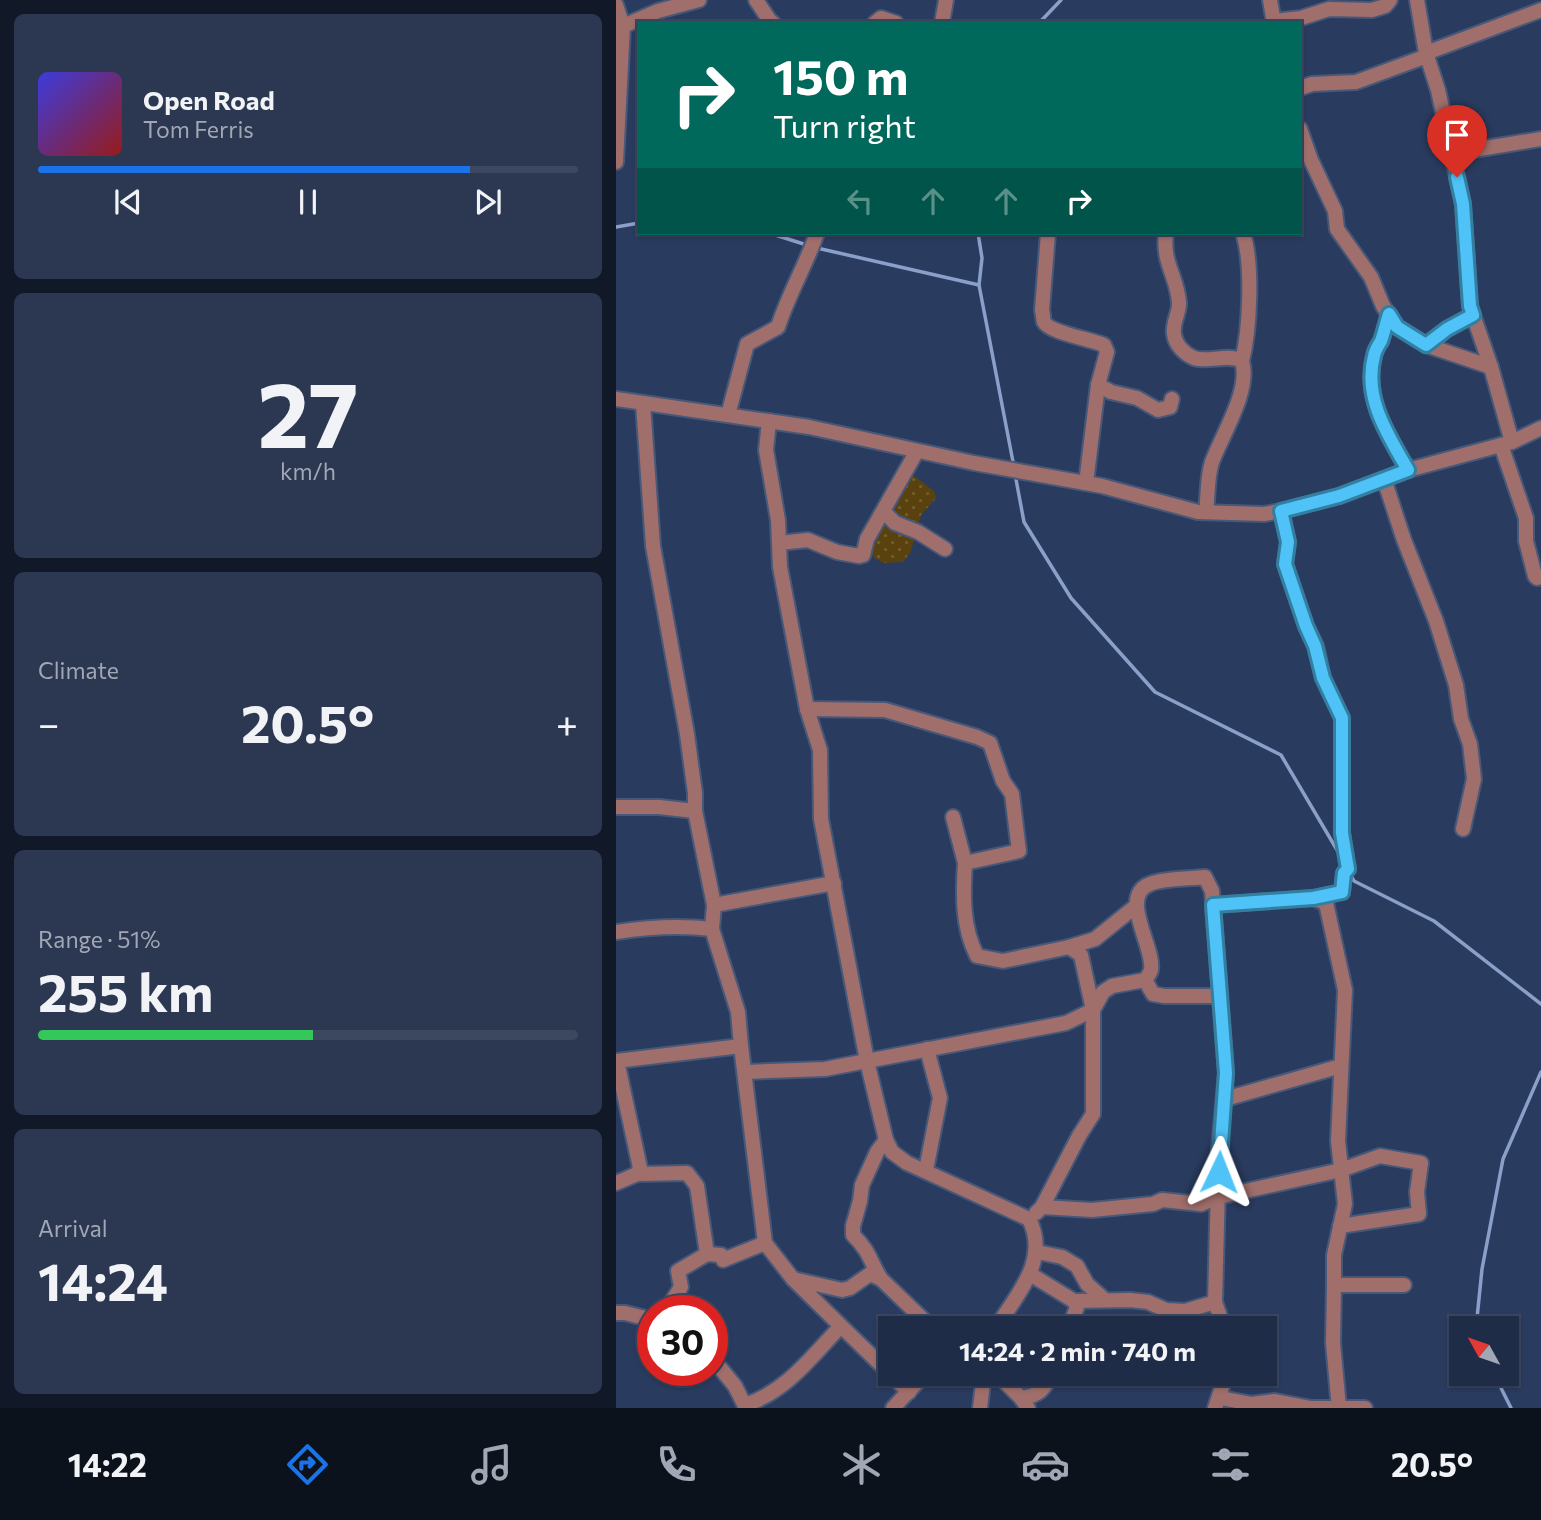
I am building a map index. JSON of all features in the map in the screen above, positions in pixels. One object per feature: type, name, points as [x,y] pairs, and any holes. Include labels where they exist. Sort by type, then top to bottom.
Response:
[{"type":"street","points":[[620,27],[670,4],[699,0]]},
{"type":"street","points":[[756,0],[770,21]]},
{"type":"street","points":[[942,21],[946,0]]},
{"type":"street","points":[[1270,0],[1274,21]]},
{"type":"street","points":[[1281,21],[1329,9],[1371,10],[1385,6],[1390,0]]},
{"type":"street","points":[[1417,0],[1427,55],[1438,90],[1463,204],[1470,306],[1491,367],[1506,443],[1526,518],[1526,541],[1535,576],[1541,577]]},
{"type":"street","points":[[616,5],[620,27],[616,162]]},
{"type":"street","points":[[1302,87],[1312,84],[1356,82],[1540,7]]},
{"type":"street","points":[[1302,135],[1335,211],[1337,229],[1371,277],[1383,306],[1397,327],[1426,345],[1491,367]]},
{"type":"street","points":[[1451,151],[1541,139]]},
{"type":"street","points":[[1048,235],[1042,310],[1045,323],[1052,329],[1104,345],[1107,352],[1098,385],[1086,483]]},
{"type":"street","points":[[1166,235],[1164,250],[1179,302],[1173,332],[1178,346],[1192,357],[1208,360],[1236,358],[1242,362]]},
{"type":"street","points":[[1206,512],[1211,465],[1243,385],[1242,362],[1248,339],[1248,249],[1244,235]]},
{"type":"street","points":[[728,415],[747,344],[778,327],[786,300],[814,241]]},
{"type":"street","points":[[1389,314],[1381,341],[1374,353],[1371,370],[1374,402],[1387,433],[1408,470]]},
{"type":"street","points":[[1426,345],[1447,329],[1473,315]]},
{"type":"street","points":[[1098,385],[1111,392],[1137,398],[1158,410],[1170,407],[1172,399]]},
{"type":"street","points":[[616,399],[769,421],[1086,483],[1206,512],[1264,514],[1339,496],[1408,470],[1506,443],[1541,428]]},
{"type":"street","points":[[643,403],[653,546],[687,734],[695,811],[713,905],[712,929],[738,1012],[765,1243],[793,1279],[909,1392]]},
{"type":"street","points":[[769,421],[766,450],[778,520],[780,567],[807,709],[820,750],[821,819],[867,1060],[886,1140],[892,1152],[907,1163],[1029,1219],[1037,1233],[1037,1252],[1030,1274],[1004,1316]]},
{"type":"street","points":[[779,543],[808,540],[836,552],[863,555],[867,539],[917,451]]},
{"type":"street","points":[[1384,479],[1404,540],[1436,621],[1456,685],[1461,719],[1470,744],[1474,779],[1463,829]]},
{"type":"street","points":[[1213,905],[1313,898],[1342,892],[1344,873],[1348,869],[1342,833],[1342,718],[1323,678],[1315,646],[1285,564],[1288,542],[1281,511]]},
{"type":"street","points":[[882,513],[895,523],[918,532],[944,550]]},
{"type":"street","points":[[807,709],[885,709],[990,743],[1003,781],[1012,794],[1019,851],[965,863]]},
{"type":"street","points":[[616,807],[659,807],[695,811]]},
{"type":"street","points":[[953,817],[965,863],[963,890],[968,938],[977,956],[1003,961],[1096,939],[1136,906]]},
{"type":"street","points":[[745,1072],[825,1069],[1066,1023],[1093,1010],[1103,992],[1112,986],[1145,980],[1151,970],[1136,906],[1139,893],[1149,884],[1205,877],[1212,891],[1226,1073],[1219,1148],[1215,1302],[1220,1316]]},
{"type":"street","points":[[713,905],[834,883]]},
{"type":"street","points":[[1313,898],[1326,903],[1345,990],[1338,1141],[1345,1204],[1334,1255],[1333,1343],[1339,1408]]},
{"type":"street","points":[[616,932],[650,927],[691,926],[712,929]]},
{"type":"street","points":[[1029,1219],[1042,1207],[1093,1114],[1093,1010],[1081,955],[1069,947]]},
{"type":"street","points":[[1145,980],[1153,994],[1219,996]]},
{"type":"street","points":[[637,1174],[640,1168],[616,1061],[741,1045]]},
{"type":"street","points":[[926,1170],[940,1098],[927,1049]]},
{"type":"street","points":[[1225,1099],[1341,1066]]},
{"type":"street","points":[[886,1140],[877,1152],[862,1185],[853,1235],[872,1256],[873,1267],[881,1279],[920,1316]]},
{"type":"street","points":[[1042,1207],[1092,1210],[1153,1205],[1162,1200],[1201,1204],[1218,1197],[1341,1170],[1380,1156],[1421,1163],[1417,1192],[1419,1214],[1340,1226]]},
{"type":"street","points":[[616,1183],[637,1174],[687,1173],[697,1186],[707,1254]]},
{"type":"street","points":[[676,1295],[681,1287],[678,1271],[707,1254],[721,1255],[723,1260],[765,1243]]},
{"type":"street","points":[[1037,1252],[1062,1257],[1077,1266],[1087,1284],[1105,1300]]},
{"type":"street","points":[[793,1279],[842,1290],[850,1288],[870,1274],[881,1279]]},
{"type":"street","points":[[1030,1274],[1074,1301],[1077,1307],[1074,1316]]},
{"type":"street","points":[[1334,1285],[1404,1285]]},
{"type":"street","points":[[1074,1301],[1148,1302],[1166,1310],[1185,1311],[1215,1302]]},
{"type":"street","points":[[616,1313],[637,1316]]},
{"type":"street","points":[[728,1377],[745,1406],[763,1399],[794,1378],[841,1326]]},
{"type":"street","points":[[893,1408],[914,1386]]},
{"type":"street","points":[[980,1408],[983,1386]]},
{"type":"street","points":[[1008,1386],[1024,1403],[1045,1386]]},
{"type":"street","points":[[1223,1395],[1252,1404],[1275,1401],[1311,1408],[1365,1408]]},
{"type":"shaded area","points":[[913,475],[934,491],[936,498],[921,515],[911,551],[903,562],[883,563],[872,556],[874,545]]},
{"type":"waterway","points":[[1041,21],[1061,0]]},
{"type":"waterway","points":[[616,227],[637,223]]},
{"type":"waterway","points":[[775,235],[810,246]]},
{"type":"waterway","points":[[978,235],[982,258],[979,285],[1014,467]]},
{"type":"waterway","points":[[817,248],[979,285]]},
{"type":"waterway","points":[[1015,474],[1024,522],[1071,598],[1155,692],[1281,755],[1340,855]]},
{"type":"waterway","points":[[1350,874],[1354,881],[1434,921],[1541,1004]]},
{"type":"waterway","points":[[1477,1316],[1482,1269],[1503,1159],[1541,1072]]},
{"type":"waterway","points":[[1500,1386],[1511,1408]]},
{"type":"route","points":[[1219,1172],[1226,1073],[1213,905],[1313,898],[1342,892],[1344,873],[1348,869],[1342,833],[1342,718],[1323,678],[1315,646],[1285,564],[1288,542],[1281,511],[1339,496],[1408,470],[1387,433],[1374,402],[1371,370],[1374,353],[1381,341],[1389,314],[1397,327],[1426,345],[1447,329],[1473,315],[1470,306],[1463,204],[1457,177]]}]
